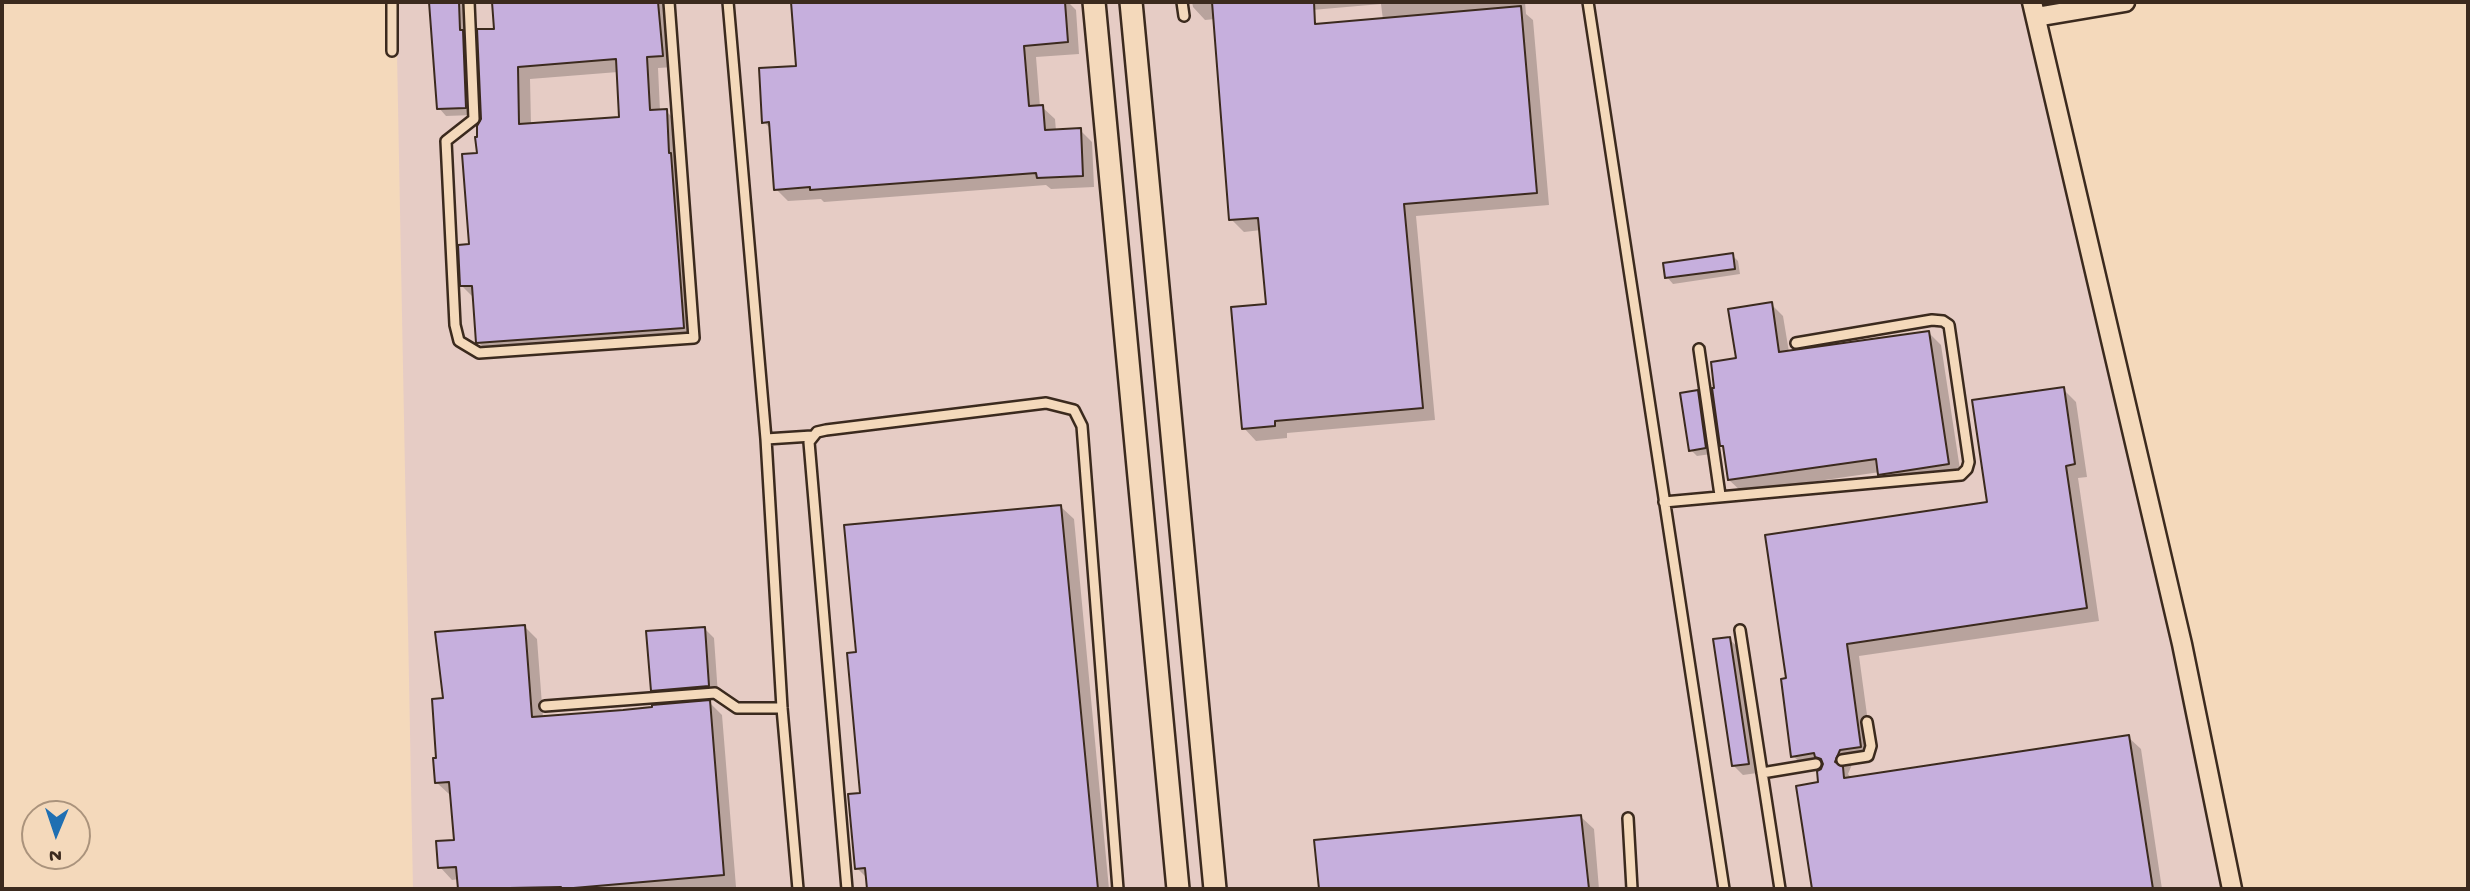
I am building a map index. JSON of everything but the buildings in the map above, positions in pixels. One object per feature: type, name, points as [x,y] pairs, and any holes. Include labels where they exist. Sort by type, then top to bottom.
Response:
[{"type":"street","points":[[1094,2],[1178,889]]},
{"type":"street","points":[[1131,2],[1215,889]]},
{"type":"street","points":[[2125,2],[2034,9],[2182,644],[2232,889]]},
{"type":"street","points":[[1118,270],[1156,266]]},
{"type":"lane","points":[[391,2],[392,51]]},
{"type":"lane","points":[[469,2],[474,119],[446,141],[455,325],[459,341],[479,353],[694,338],[669,2]]},
{"type":"lane","points":[[728,2],[766,439],[782,708],[798,889]]},
{"type":"lane","points":[[1182,2],[1184,16]]},
{"type":"lane","points":[[1588,2],[1724,889]]},
{"type":"lane","points":[[1664,502],[1961,475],[1967,469],[1969,462],[1949,325],[1943,321],[1932,320],[1796,343]]},
{"type":"lane","points":[[1699,349],[1720,495]]},
{"type":"lane","points":[[766,439],[812,436],[826,430],[1046,403],[1074,410],[1082,426],[1118,889]]},
{"type":"lane","points":[[812,436],[809,442],[809,462],[847,889]]},
{"type":"lane","points":[[1740,630],[1780,889]]},
{"type":"lane","points":[[545,706],[715,693],[737,709],[782,708]]},
{"type":"lane","points":[[1842,760],[1868,756],[1871,746],[1867,722]]},
{"type":"lane","points":[[1762,773],[1816,764]]},
{"type":"lane","points":[[1628,818],[1632,889]]},
{"type":"shaded area","points":[[396,2],[2033,2],[2232,889],[413,889]]}]
